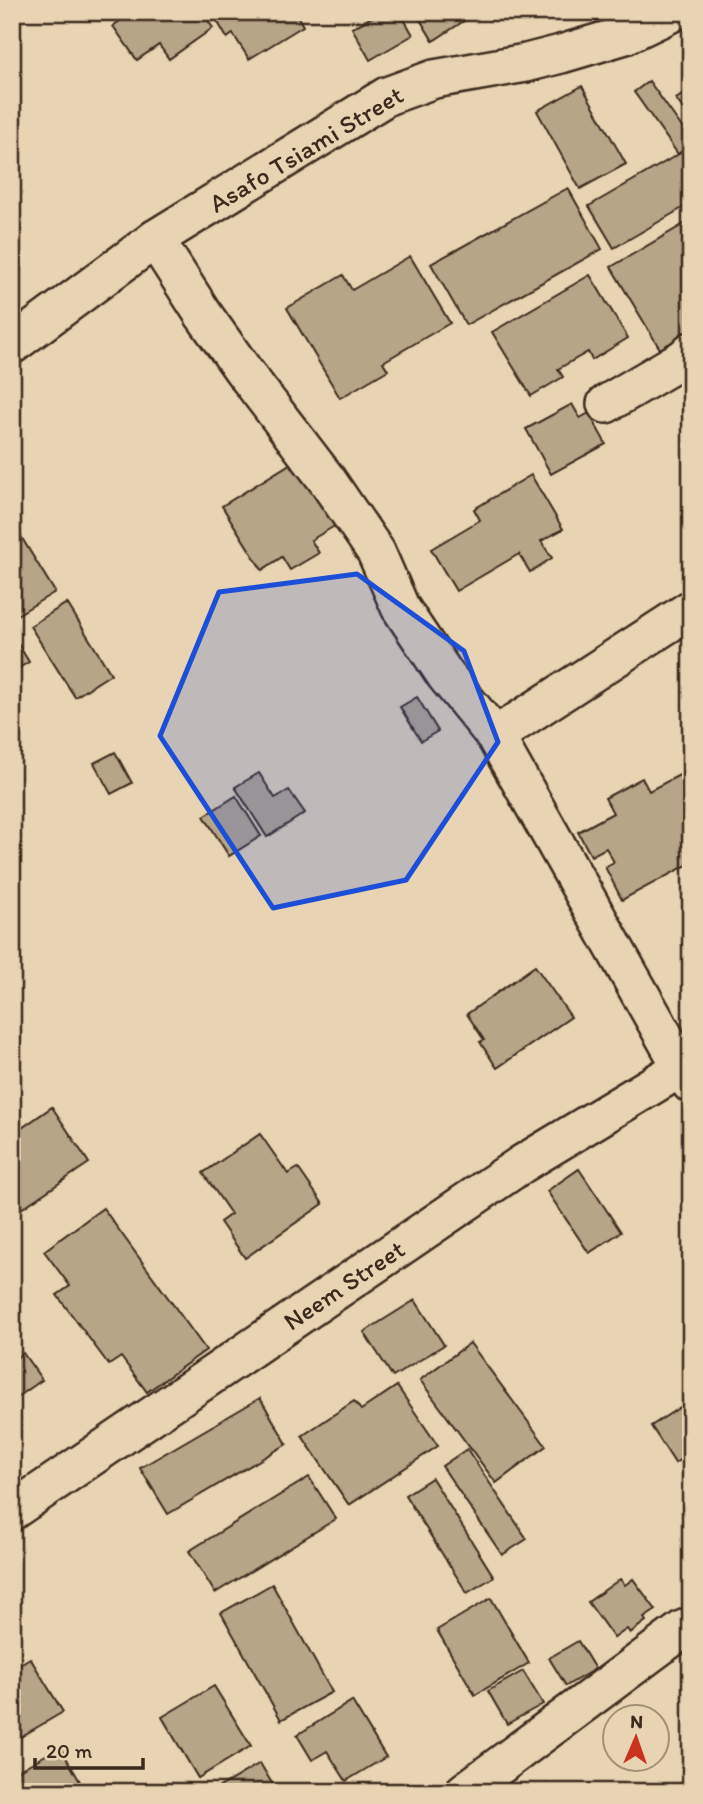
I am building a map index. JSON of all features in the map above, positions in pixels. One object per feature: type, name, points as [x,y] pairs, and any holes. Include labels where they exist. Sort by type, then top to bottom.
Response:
[{"type":"street","name":"Asafo Tsiami Street","points":[[12,345],[155,239],[387,96],[435,79],[561,54],[625,34],[673,12]]},
{"type":"street","points":[[155,239],[211,326],[327,480],[376,552],[400,607],[446,676],[495,736],[686,1076]]},
{"type":"street","points":[[606,404],[684,358],[691,351]]},
{"type":"street","points":[[495,736],[691,609]]},
{"type":"street","name":"Neem Street","points":[[12,1511],[522,1164],[686,1076]]},
{"type":"street","points":[[464,1792],[691,1626]]},
{"type":"highlighted area","points":[[357,574],[464,651],[498,742],[406,880],[273,908],[160,736],[219,592]]},
{"type":"building","points":[[132,12],[202,12],[213,28],[169,59],[159,45],[137,60],[113,26]]},
{"type":"building","points":[[212,12],[295,12],[303,26],[249,59],[233,34],[227,38]]},
{"type":"building","points":[[381,12],[400,12],[413,35],[370,60],[352,28]]},
{"type":"building","points":[[425,12],[463,12],[467,19],[433,41],[418,16]]},
{"type":"building","points":[[649,81],[691,140],[691,144],[678,154],[634,92]]},
{"type":"building","points":[[582,86],[626,164],[580,189],[537,111]]},
{"type":"building","points":[[691,89],[691,120],[676,99]]},
{"type":"building","points":[[691,147],[691,203],[614,248],[589,206]]},
{"type":"building","points":[[568,188],[602,249],[466,325],[431,264]]},
{"type":"building","points":[[691,220],[691,331],[660,349],[611,267]]},
{"type":"building","points":[[410,256],[450,323],[383,362],[388,370],[340,398],[287,308],[343,275],[352,290]]},
{"type":"building","points":[[590,275],[628,338],[592,360],[588,352],[558,369],[563,377],[531,396],[492,332]]},
{"type":"building","points":[[572,404],[580,418],[589,413],[606,444],[551,474],[526,429]]},
{"type":"building","points":[[298,459],[338,524],[311,540],[319,553],[290,570],[282,557],[262,570],[222,506]]},
{"type":"building","points":[[531,475],[563,529],[541,541],[552,558],[530,572],[519,554],[456,591],[431,549],[480,520],[474,509]]},
{"type":"building","points":[[12,522],[55,592],[12,618]]},
{"type":"building","points":[[67,603],[111,674],[75,697],[30,626]]},
{"type":"building","points":[[12,634],[29,662],[12,672]]},
{"type":"building","points":[[417,697],[438,731],[421,741],[400,707]]},
{"type":"building","points":[[115,752],[132,783],[111,794],[94,763]]},
{"type":"building","points":[[691,769],[691,863],[622,900],[605,867],[614,862],[606,848],[591,856],[578,832],[613,813],[605,798],[642,778],[649,791]]},
{"type":"building","points":[[259,773],[275,798],[289,790],[305,813],[267,837],[235,787]]},
{"type":"building","points":[[236,796],[261,836],[229,856],[204,816]]},
{"type":"building","points":[[535,966],[571,1017],[497,1068],[480,1042],[484,1040],[467,1014]]},
{"type":"building","points":[[52,1107],[89,1163],[12,1215],[12,1126],[16,1132]]},
{"type":"building","points":[[260,1134],[288,1174],[298,1168],[323,1204],[245,1258],[220,1222],[231,1214],[203,1173]]},
{"type":"building","points":[[579,1169],[621,1232],[589,1253],[547,1191]]},
{"type":"building","points":[[103,1208],[206,1350],[147,1392],[121,1357],[109,1365],[57,1295],[70,1286],[44,1251]]},
{"type":"building","points":[[415,1300],[444,1345],[393,1377],[364,1332]]},
{"type":"building","points":[[470,1343],[546,1446],[496,1483],[420,1380]]},
{"type":"building","points":[[23,1353],[42,1380],[12,1401],[12,1361]]},
{"type":"building","points":[[397,1386],[438,1446],[349,1505],[302,1436],[354,1401],[361,1410]]},
{"type":"building","points":[[260,1398],[287,1444],[168,1514],[140,1468]]},
{"type":"building","points":[[691,1400],[691,1452],[675,1463],[651,1426]]},
{"type":"building","points":[[467,1449],[527,1539],[502,1555],[442,1466]]},
{"type":"building","points":[[309,1477],[336,1519],[215,1593],[189,1551]]},
{"type":"building","points":[[432,1478],[494,1577],[467,1593],[405,1495]]},
{"type":"building","points":[[620,1579],[625,1585],[633,1579],[656,1610],[630,1633],[627,1629],[614,1638],[588,1602]]},
{"type":"building","points":[[272,1584],[332,1692],[281,1720],[221,1613]]},
{"type":"building","points":[[491,1598],[529,1663],[475,1695],[437,1630]]},
{"type":"building","points":[[578,1641],[595,1669],[566,1686],[549,1658]]},
{"type":"building","points":[[30,1658],[63,1712],[12,1742],[12,1669]]},
{"type":"building","points":[[523,1671],[543,1704],[507,1724],[488,1691]]},
{"type":"building","points":[[214,1686],[251,1746],[198,1778],[162,1717]]},
{"type":"building","points":[[352,1701],[386,1757],[346,1781],[327,1751],[312,1760],[297,1735]]},
{"type":"building","points":[[60,1747],[86,1792],[12,1792],[12,1774]]},
{"type":"building","points":[[260,1763],[277,1792],[220,1792],[218,1788]]}]
